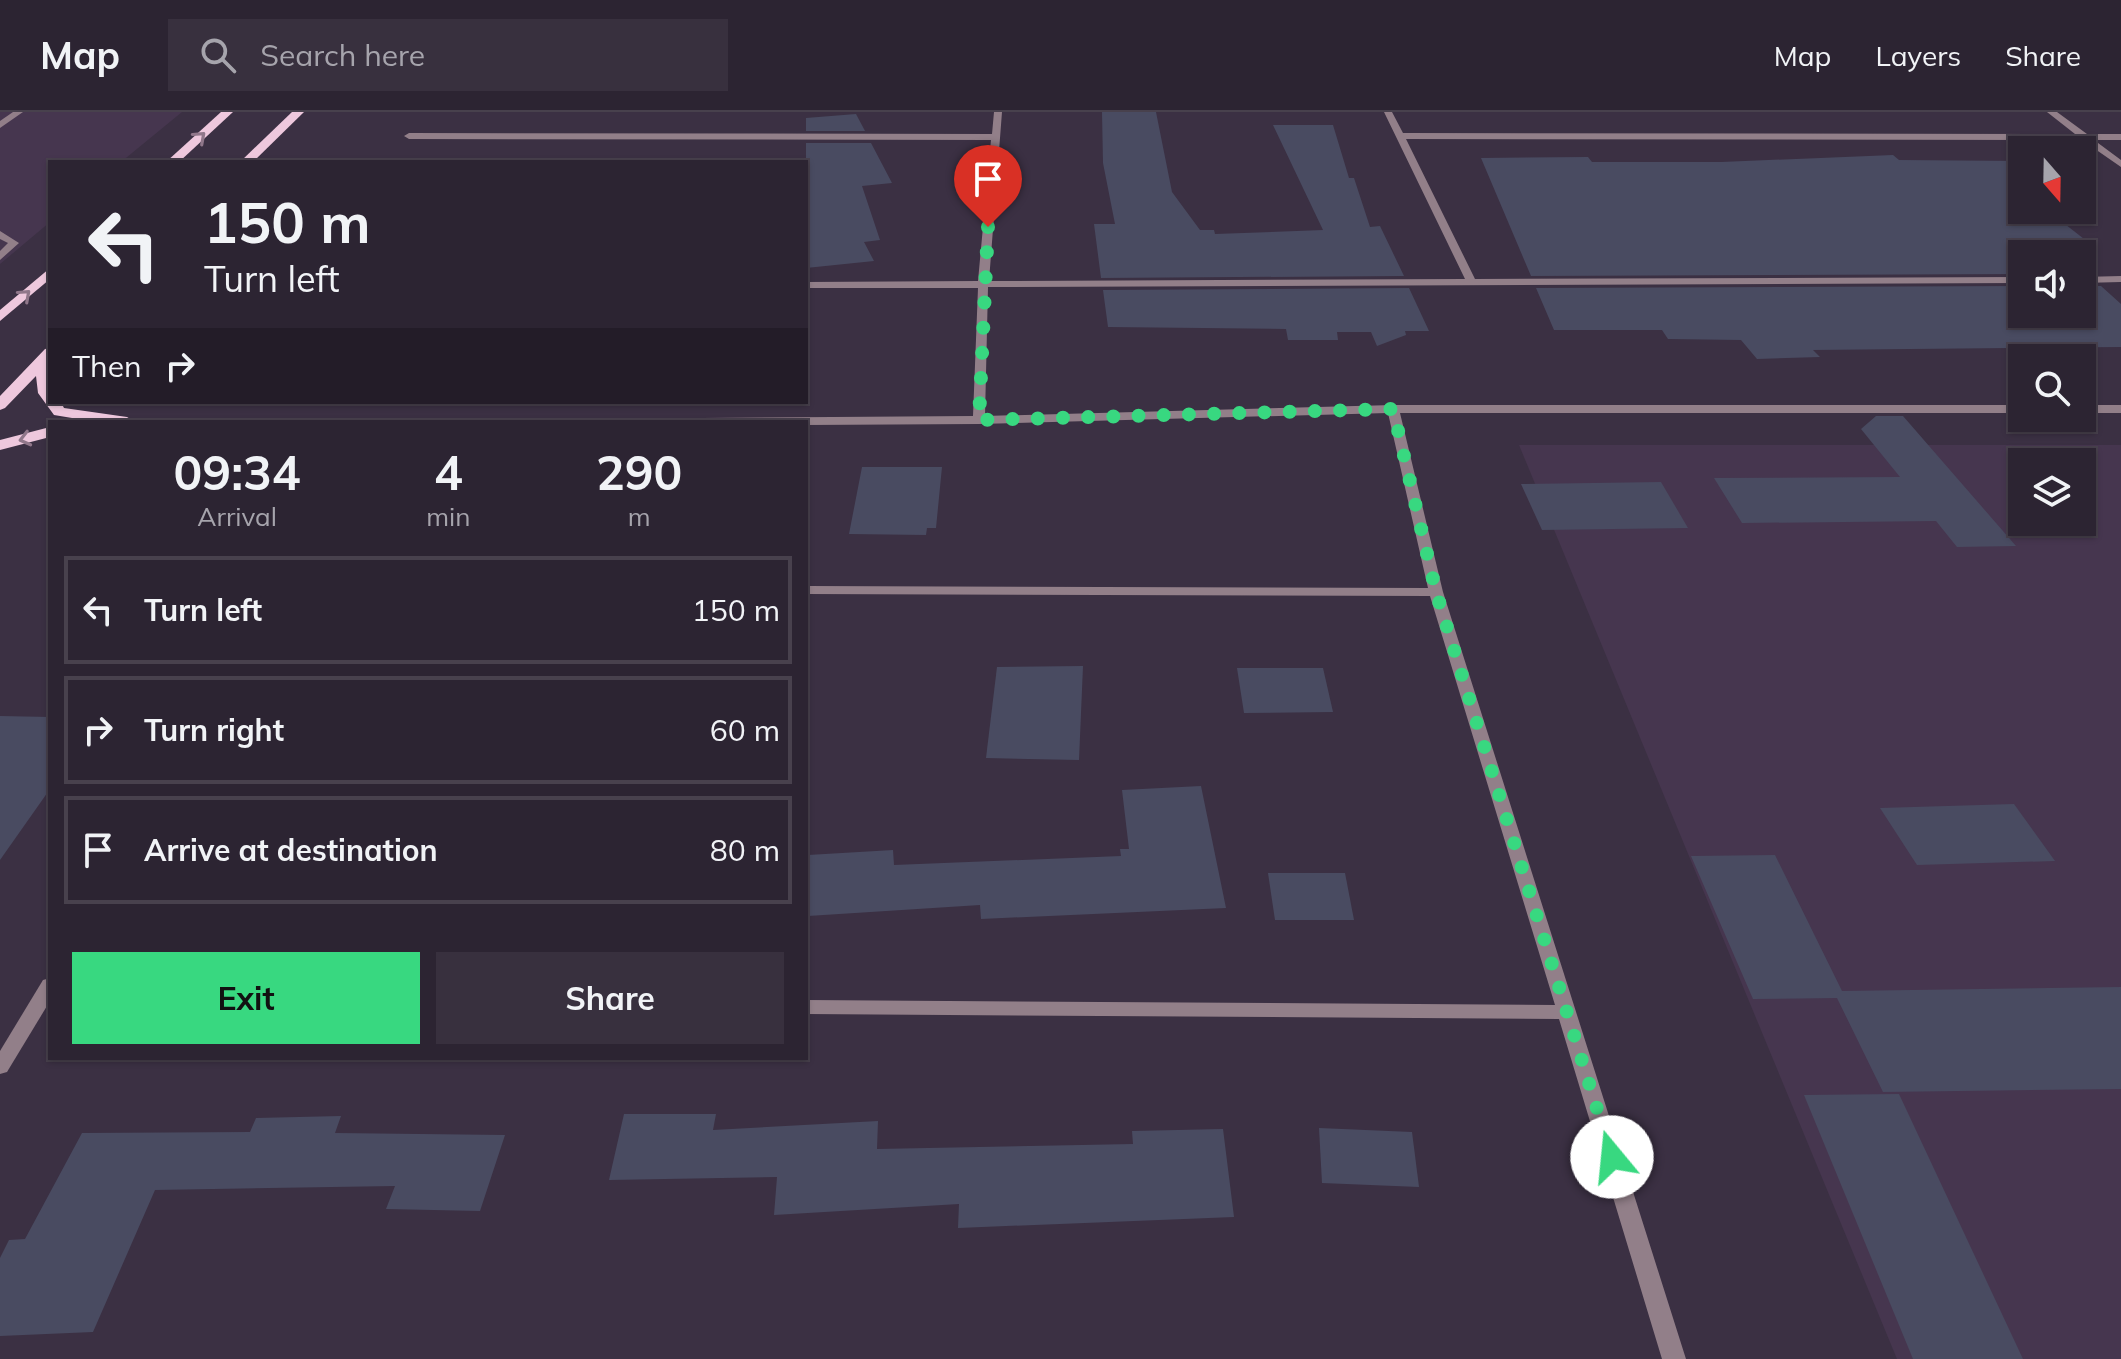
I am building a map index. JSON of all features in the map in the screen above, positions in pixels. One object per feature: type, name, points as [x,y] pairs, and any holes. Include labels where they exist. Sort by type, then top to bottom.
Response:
[{"type":"main road","points":[[174,160],[227,112]]},
{"type":"main road","points":[[248,160],[298,112]]},
{"type":"main road","points":[[0,317],[48,274]]},
{"type":"main road","points":[[46,356],[48,396]]},
{"type":"main road","points":[[0,405],[46,356]]},
{"type":"main road","points":[[54,404],[59,412],[113,420]]},
{"type":"main road","points":[[0,445],[48,433]]},
{"type":"street","points":[[0,125],[19,112]]},
{"type":"street","points":[[979,420],[983,286],[998,112]]},
{"type":"street","points":[[1388,112],[1472,283]]},
{"type":"street","points":[[2051,112],[2084,136]]},
{"type":"street","points":[[409,136],[995,137]]},
{"type":"street","points":[[1398,136],[2008,137]]},
{"type":"street","points":[[2096,137],[2121,137]]},
{"type":"street","points":[[2096,145],[2121,164]]},
{"type":"street","points":[[0,234],[14,243],[0,257]]},
{"type":"street","points":[[2096,280],[2121,279]]},
{"type":"street","points":[[808,285],[2008,280]]},
{"type":"street","points":[[1393,409],[1436,592],[1674,1359]]},
{"type":"street","points":[[808,421],[1393,409],[2008,409]]},
{"type":"street","points":[[2096,409],[2121,409]]},
{"type":"street","points":[[808,590],[1436,592]]},
{"type":"street","points":[[0,1067],[47,996]]},
{"type":"street","points":[[808,1007],[1567,1012]]},
{"type":"shaded area","points":[[0,112],[182,112],[123,160],[48,160],[48,224],[0,264]]},
{"type":"shaded area","points":[[1519,445],[2121,445],[2121,1359],[1897,1359]]},
{"type":"building","points":[[1102,112],[1156,112],[1172,192],[1200,230],[1214,230],[1215,234],[1323,230],[1273,125],[1333,125],[1349,178],[1354,178],[1370,227],[1380,226],[1404,276],[1101,278],[1094,224],[1115,224],[1103,163]]},
{"type":"building","points":[[856,114],[865,131],[806,131],[806,118]]},
{"type":"building","points":[[806,143],[871,143],[892,183],[862,186],[880,240],[864,242],[874,261],[808,268]]},
{"type":"building","points":[[1893,155],[1899,160],[2008,161],[2008,224],[2065,224],[2085,240],[2008,240],[2008,274],[1531,276],[1481,158],[1588,157],[1592,162],[1721,162]]},
{"type":"building","points":[[2008,286],[2008,328],[2096,328],[2096,286],[2101,286],[2121,304],[2121,347],[2008,344],[2008,348],[1813,350],[1820,357],[1757,359],[1741,340],[1668,339],[1662,330],[1554,330],[1536,288]]},
{"type":"building","points":[[1409,288],[1429,331],[1405,331],[1406,335],[1377,346],[1371,332],[1337,332],[1338,340],[1288,340],[1286,329],[1108,327],[1103,290]]},
{"type":"building","points":[[1876,416],[1903,416],[2016,546],[1957,547],[1936,521],[1742,523],[1714,478],[1900,477],[1861,429]]},
{"type":"building","points":[[862,467],[942,467],[936,528],[927,528],[926,535],[849,534]]},
{"type":"building","points":[[1661,482],[1688,528],[1542,530],[1521,484]]},
{"type":"building","points":[[1083,666],[1079,760],[986,758],[997,667]]},
{"type":"building","points":[[1237,668],[1323,668],[1333,712],[1244,713]]},
{"type":"building","points":[[0,716],[48,717],[48,792],[0,860]]},
{"type":"building","points":[[1201,786],[1226,908],[981,919],[980,905],[808,916],[808,855],[893,850],[894,865],[1121,856],[1120,849],[1129,849],[1122,790]]},
{"type":"building","points":[[2014,804],[2055,861],[1917,865],[1880,808]]},
{"type":"building","points":[[1775,855],[1842,991],[2121,987],[2121,1089],[1883,1092],[1837,998],[1753,999],[1691,856]]},
{"type":"building","points":[[1268,873],[1345,873],[1354,920],[1275,920]]},
{"type":"building","points":[[1899,1094],[2023,1359],[1913,1359],[1804,1095]]},
{"type":"building","points":[[624,1114],[716,1114],[713,1130],[878,1121],[877,1149],[1133,1144],[1132,1131],[1223,1129],[1234,1217],[958,1228],[959,1204],[774,1215],[777,1177],[609,1180]]},
{"type":"building","points":[[341,1116],[335,1133],[505,1135],[480,1211],[386,1209],[395,1186],[155,1190],[93,1332],[0,1336],[0,1258],[9,1240],[25,1239],[82,1133],[250,1132],[256,1118]]},
{"type":"building","points":[[1319,1128],[1412,1132],[1419,1187],[1322,1183]]},
{"type":"route","points":[[988,227],[979,420],[1393,409],[1436,592],[1612,1157]]}]
